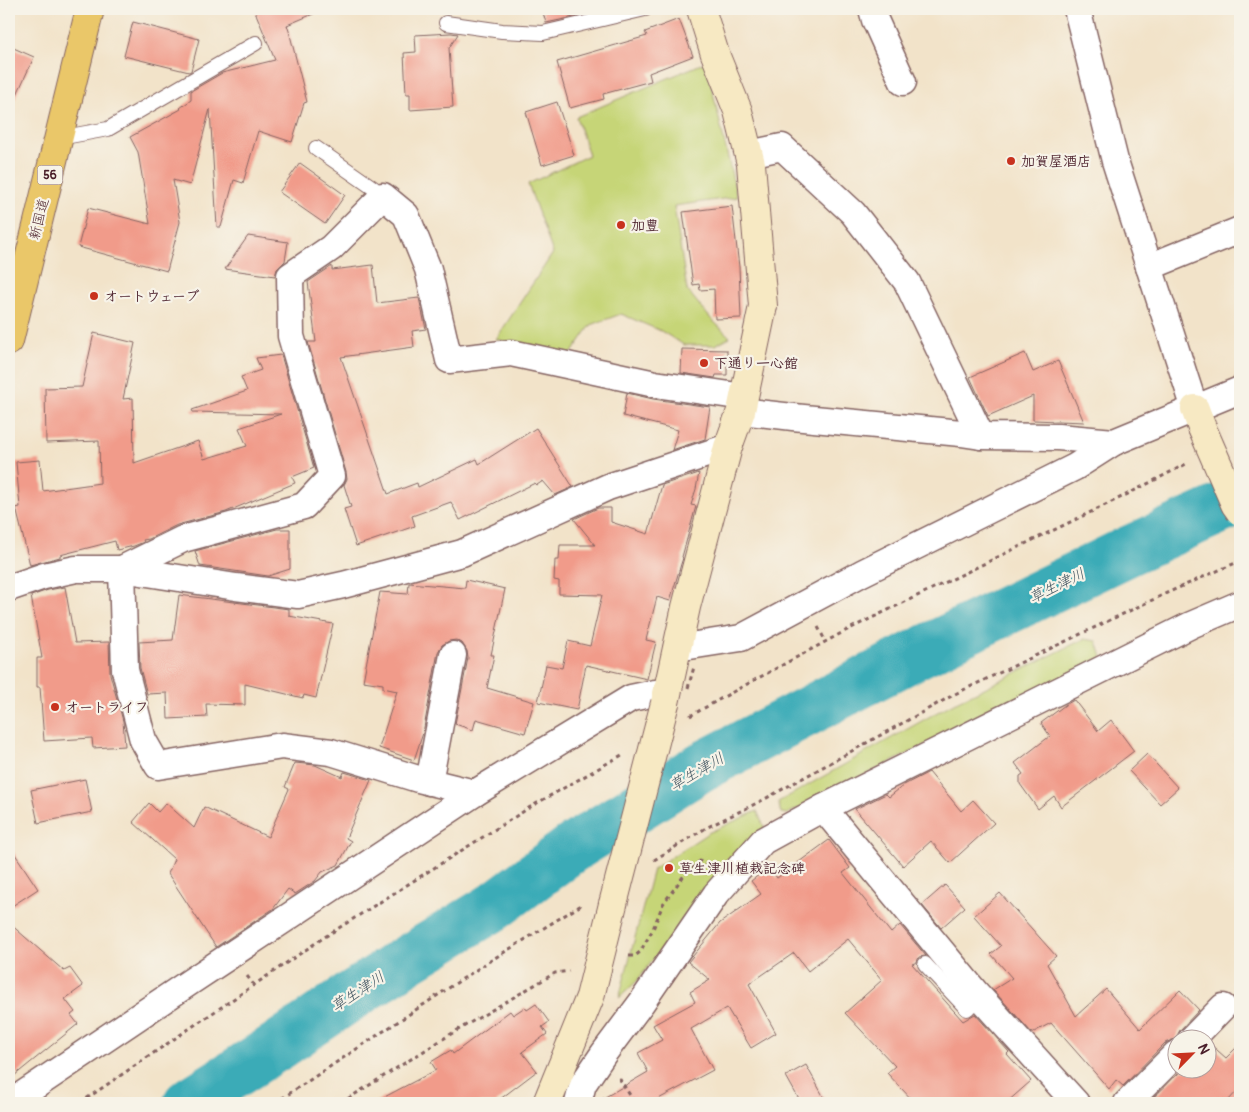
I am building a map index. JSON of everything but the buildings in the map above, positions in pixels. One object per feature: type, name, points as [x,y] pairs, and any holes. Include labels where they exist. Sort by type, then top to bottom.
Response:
[{"type":"main road","name":"新国道","points":[[9,341],[90,9]]},
{"type":"street","points":[[548,1102],[590,997],[666,698],[689,598],[728,447],[742,404],[763,306],[749,154],[738,111],[715,54],[701,9]]},
{"type":"street","points":[[872,9],[875,20],[903,82]]},
{"type":"street","points":[[1077,9],[1115,161],[1149,267],[1199,418],[1235,504],[1240,511]]},
{"type":"street","points":[[749,154],[782,147],[853,213],[906,282],[981,436]]},
{"type":"street","points":[[122,569],[183,539],[304,506],[332,476],[291,336],[290,276],[330,248],[383,196],[406,215],[428,269],[449,360],[511,353],[742,404],[793,418],[981,436],[1058,437],[1114,442]]},
{"type":"street","points":[[1149,267],[1240,230]]},
{"type":"street","points":[[677,648],[740,638],[871,568],[1074,467],[1114,442],[1199,418],[1240,390]]},
{"type":"street","points":[[9,588],[44,576],[76,569],[122,569],[298,595],[344,585],[462,553],[608,488],[728,447]]},
{"type":"street","points":[[122,569],[125,670],[143,740],[158,766],[282,746],[331,752],[429,782],[476,793]]},
{"type":"street","points":[[548,1102],[580,1094],[722,887],[763,842],[823,808],[1191,625],[1240,604]]},
{"type":"street","points":[[429,782],[453,655]]},
{"type":"street","points":[[10,1103],[476,793],[631,698],[655,693],[666,698]]},
{"type":"street","points":[[823,808],[980,996],[1076,1103]]},
{"type":"street","points":[[1201,1030],[1223,1007]]},
{"type":"street","points":[[1127,1103],[1166,1064]]},
{"type":"lane","points":[[446,23],[502,31],[543,33],[645,9]]},
{"type":"lane","points":[[59,138],[108,129],[256,43]]},
{"type":"lane","points":[[316,148],[372,186],[383,196]]},
{"type":"lane","points":[[925,964],[967,1008],[980,996]]},
{"type":"path","points":[[635,956],[640,952],[663,904],[685,874],[700,861],[710,865]]},
{"type":"path","points":[[341,1103],[451,1034],[555,973],[598,966]]},
{"type":"green space","points":[[706,62],[737,197],[674,206],[687,290],[711,319],[730,337],[715,345],[684,345],[661,331],[621,314],[591,325],[569,357],[496,339],[553,253],[528,184],[589,155],[576,117]]},
{"type":"green space","points":[[1084,639],[1097,641],[1102,657],[787,814],[781,813],[778,802],[950,705]]},
{"type":"green space","points":[[757,811],[766,831],[712,882],[637,981],[619,998],[653,869],[708,833]]},
{"type":"waterway","name":"草生津川","points":[[188,1103],[278,1046],[405,961],[492,908],[571,849],[701,767],[917,654],[1128,551],[1240,500]]},
{"type":"place","name":"加賀屋酒店","points":[[1011,161]]},
{"type":"place","name":"加豊","points":[[621,225]]},
{"type":"place","name":"オートウェーブ","points":[[94,296]]},
{"type":"place","name":"下通り一心館","points":[[704,363]]},
{"type":"place","name":"オートライフ","points":[[55,707]]},
{"type":"place","name":"草生津川植栽記念碑","points":[[669,868]]}]
